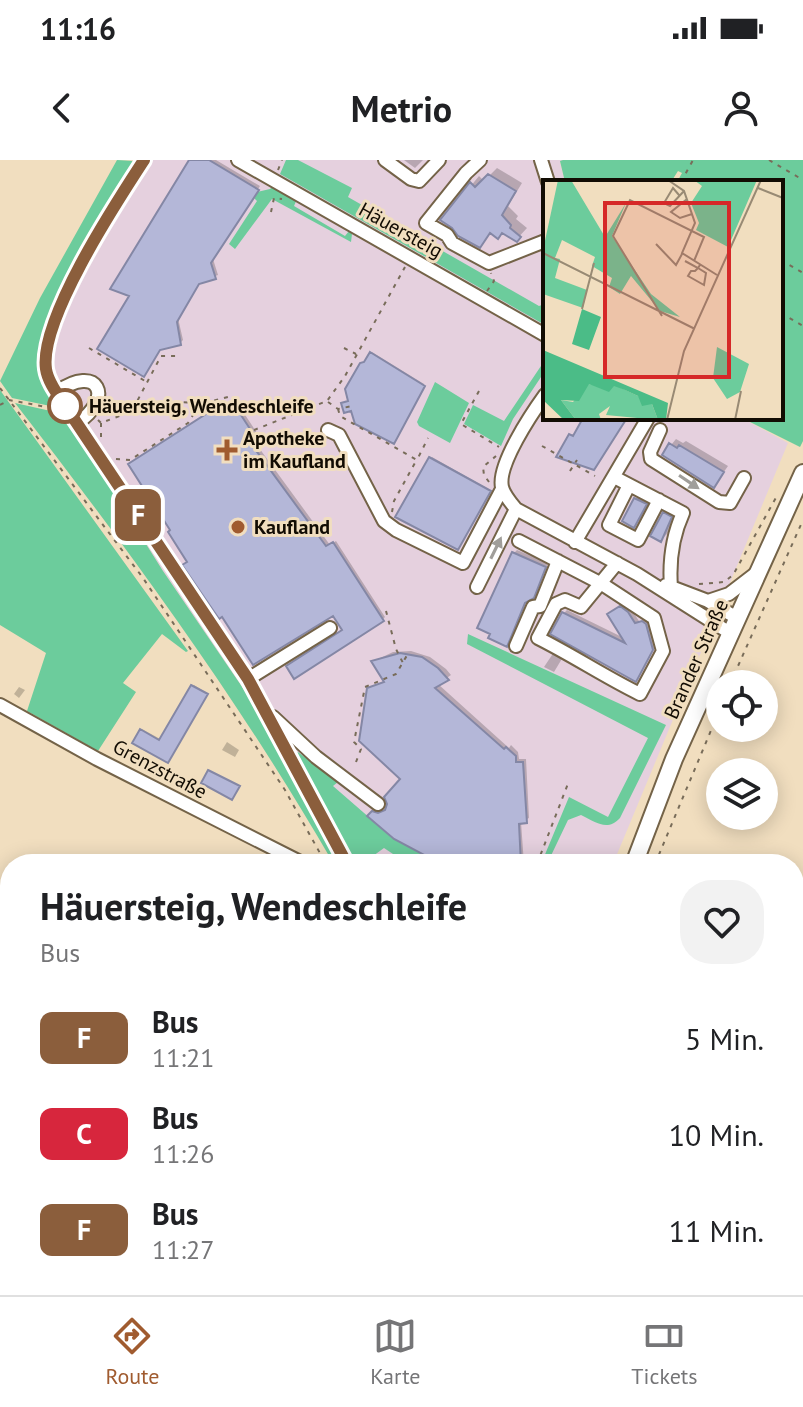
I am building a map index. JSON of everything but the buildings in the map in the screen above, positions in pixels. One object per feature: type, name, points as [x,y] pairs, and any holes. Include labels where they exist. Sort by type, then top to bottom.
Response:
[{"type":"main road","name":"Brander Straße","points":[[638,854],[674,759],[803,473]]},
{"type":"street","points":[[144,160],[88,253],[54,323],[46,368],[73,417],[248,679],[342,854]]},
{"type":"street","name":"Häuersteig","points":[[238,160],[543,334]]},
{"type":"street","points":[[385,160],[411,179],[419,181],[439,160]]},
{"type":"street","points":[[480,160],[426,223],[447,235],[452,243],[489,263],[543,242]]},
{"type":"street","points":[[541,160],[547,180]]},
{"type":"street","points":[[57,392],[77,380],[94,384],[98,400],[96,418],[73,417]]},
{"type":"street","points":[[543,398],[530,416],[501,475],[502,489],[516,509],[733,626]]},
{"type":"street","points":[[575,542],[647,420]]},
{"type":"street","points":[[328,430],[339,435],[384,521],[463,563],[502,489]]},
{"type":"street","points":[[660,430],[650,452],[651,459],[719,502],[730,503],[744,478]]},
{"type":"street","points":[[614,477],[683,513],[669,564],[670,583]]},
{"type":"street","points":[[629,485],[609,525],[628,535],[638,540],[659,500]]},
{"type":"street","points":[[477,587],[516,509]]},
{"type":"street","points":[[519,541],[602,584],[654,618],[663,651],[640,694],[591,670],[585,662],[538,638],[556,604],[565,600],[581,607],[602,584],[617,563]]},
{"type":"street","points":[[516,646],[533,607],[540,606],[558,561]]},
{"type":"street","points":[[708,601],[729,594],[758,572]]},
{"type":"street","points":[[637,574],[670,583],[708,601],[733,626]]},
{"type":"street","points":[[248,679],[330,628]]},
{"type":"street","name":"Grenzstraße","points":[[0,705],[97,759],[284,854]]},
{"type":"street","points":[[265,709],[316,757],[378,804]]},
{"type":"path","points":[[682,180],[693,160]]},
{"type":"path","points":[[769,160],[803,180]]},
{"type":"path","points":[[271,212],[274,198],[295,202],[303,199]]},
{"type":"path","points":[[254,430],[327,401],[345,376],[411,257]]},
{"type":"path","points":[[783,261],[803,273]]},
{"type":"path","points":[[488,290],[493,283]]},
{"type":"path","points":[[783,314],[803,326]]},
{"type":"path","points":[[89,348],[146,381]]},
{"type":"path","points":[[344,348],[357,355]]},
{"type":"path","points":[[132,412],[161,356],[179,356]]},
{"type":"path","points":[[340,373],[345,376]]},
{"type":"path","points":[[0,388],[143,578],[285,790],[320,854]]},
{"type":"path","points":[[479,391],[462,421],[462,427],[503,450],[483,467]]},
{"type":"path","points":[[101,441],[96,418],[185,401],[200,404],[228,397]]},
{"type":"path","points":[[0,405],[9,400],[73,417]]},
{"type":"path","points":[[327,401],[338,409],[340,416],[417,460]]},
{"type":"path","points":[[113,458],[130,460],[188,423],[200,404]]},
{"type":"path","points":[[338,409],[352,406]]},
{"type":"path","points":[[384,521],[394,510],[394,501],[428,438]]},
{"type":"path","points":[[542,446],[595,476]]},
{"type":"path","points":[[570,471],[577,460]]},
{"type":"path","points":[[670,583],[709,585],[724,582],[733,575],[779,493]]},
{"type":"path","points":[[736,670],[803,520]]},
{"type":"path","points":[[386,611],[403,663]]},
{"type":"path","points":[[396,649],[400,646]]},
{"type":"path","points":[[356,762],[361,749],[354,742],[365,687],[396,674],[409,652]]},
{"type":"path","points":[[396,674],[399,681]]},
{"type":"path","points":[[659,854],[706,742]]},
{"type":"path","points":[[541,854],[569,781]]},
{"type":"shaded area","points":[[134,160],[563,160],[560,162],[564,180],[543,180],[543,420],[746,420],[788,443],[617,854],[336,854],[290,757],[163,571],[41,378],[40,346],[49,309]]},
{"type":"green space","points":[[117,160],[133,161],[74,260],[48,317],[41,342],[41,376],[60,408],[12,398],[0,381],[40,298]]},
{"type":"green space","points":[[286,160],[298,160],[352,188],[348,197],[539,306],[543,305],[543,324],[280,174]]},
{"type":"green space","points":[[803,160],[803,441],[800,447],[746,420],[783,420],[783,180],[678,180],[682,173],[678,171],[672,180],[565,180],[560,161]]},
{"type":"green space","points":[[275,184],[297,199],[294,206],[345,236],[349,231],[352,234],[351,242],[272,199],[235,249],[229,244],[257,201],[254,198],[257,192],[270,189]]},
{"type":"green space","points":[[543,363],[543,374],[513,419],[501,446],[464,424],[473,405],[504,421]]},
{"type":"green space","points":[[435,382],[469,403],[450,443],[417,422]]},
{"type":"green space","points":[[0,390],[188,651],[162,634],[123,683],[136,692],[98,751],[27,711],[46,653],[0,625]]},
{"type":"green space","points":[[15,403],[64,414],[163,571],[290,757],[336,854],[328,854],[221,684],[100,514]]},
{"type":"green space","points":[[468,634],[666,725],[620,818],[606,825],[581,815],[568,820],[552,854],[545,854],[569,797],[608,817],[648,738],[467,644]]},
{"type":"green space","points":[[298,752],[338,782],[333,786],[394,839],[422,854],[393,854],[384,848],[376,854],[348,854],[296,754]]},
{"type":"bus line","name":"F","points":[[144,160],[115,205],[63,301],[54,323],[46,361],[47,375],[248,679],[342,854]]},
{"type":"place","name":"Häuersteig, Wendeschleife","points":[[65,406]]},
{"type":"place","name":"Apotheke im Kaufland","points":[[227,450]]},
{"type":"place","name":"Kaufland","points":[[238,527]]}]
